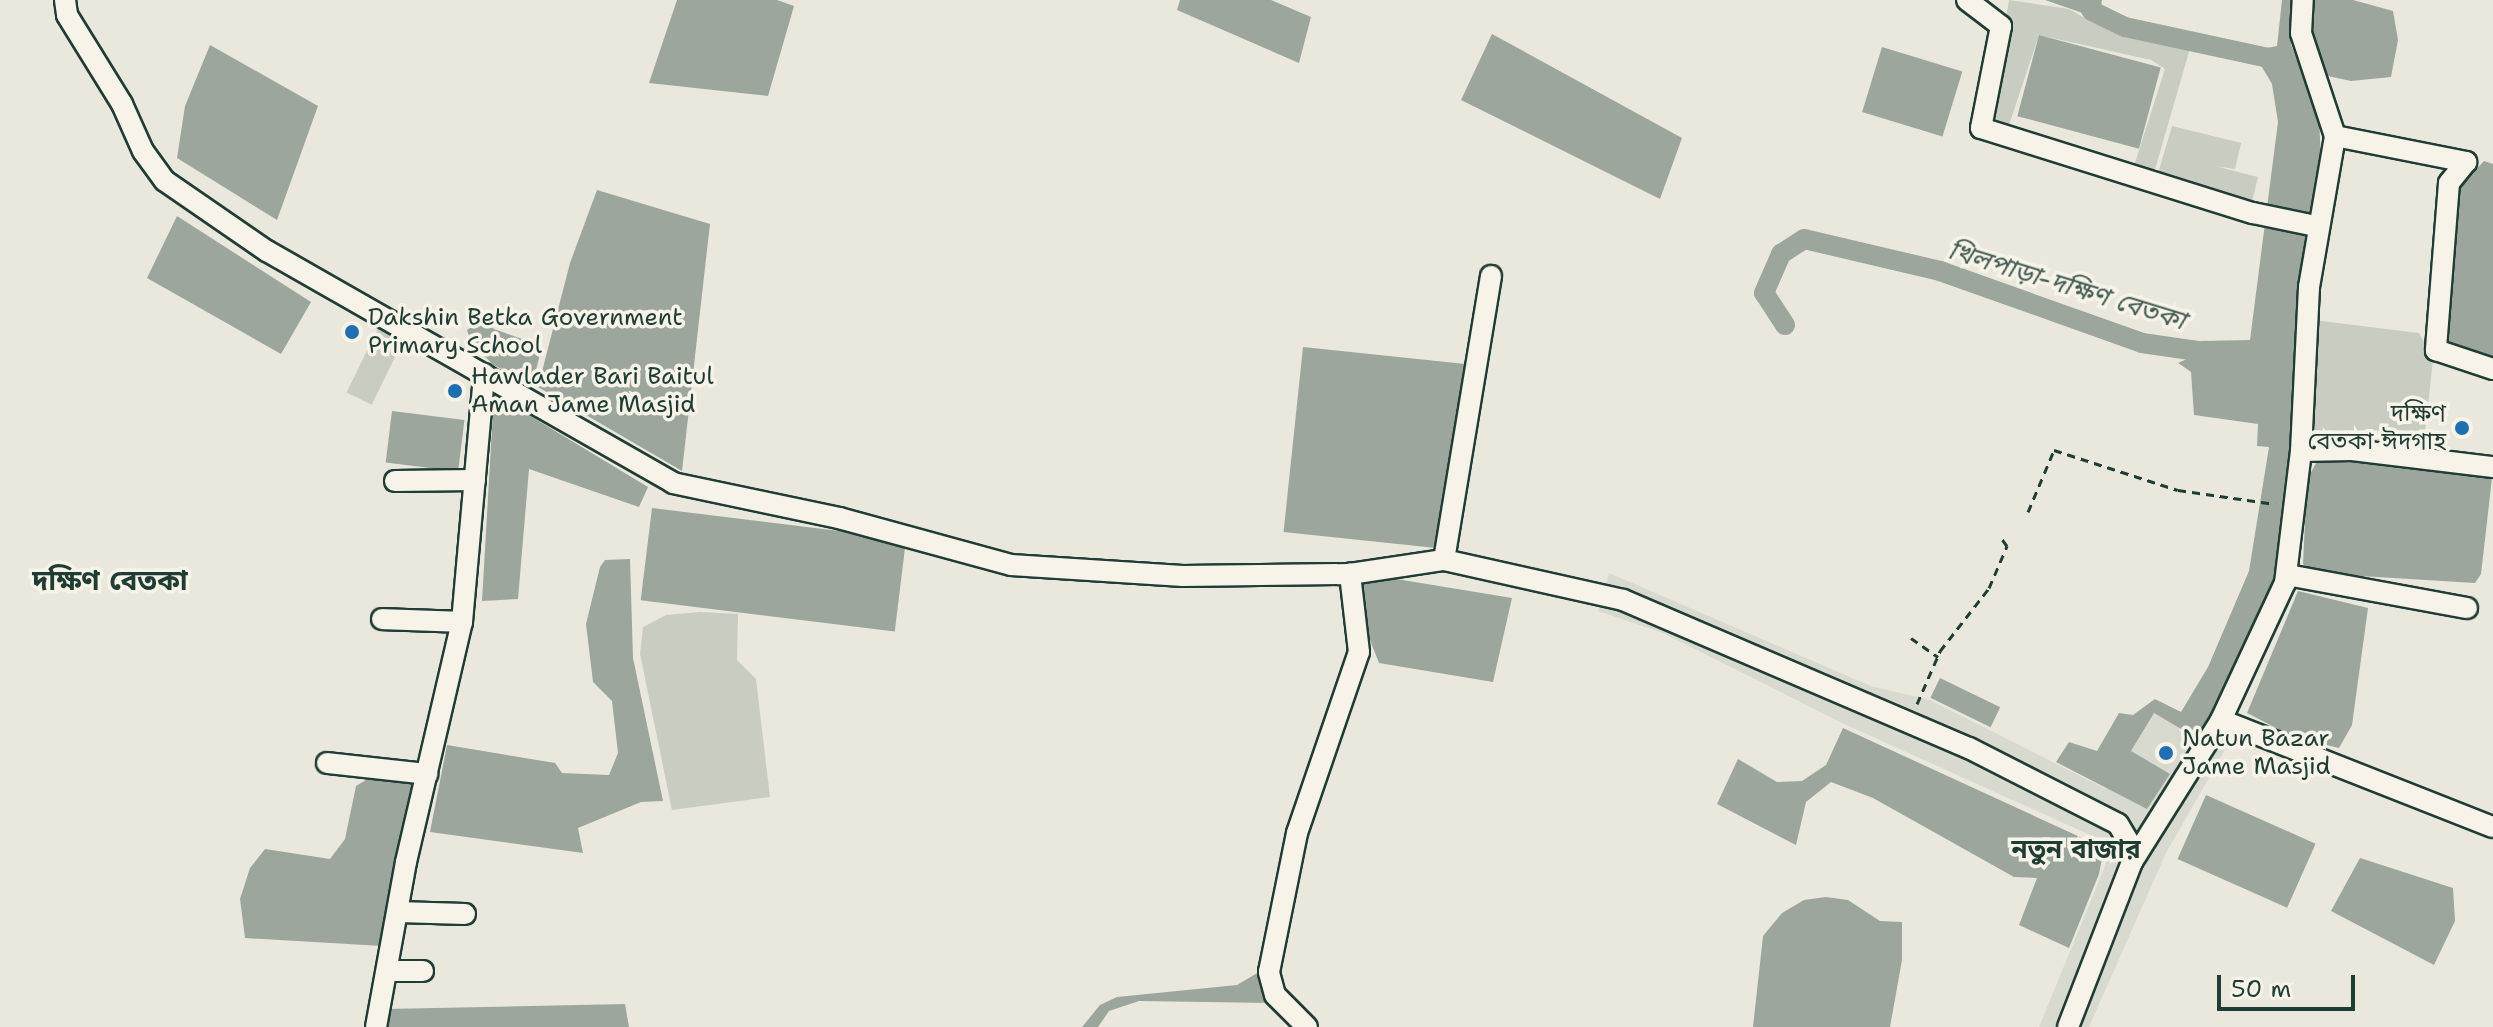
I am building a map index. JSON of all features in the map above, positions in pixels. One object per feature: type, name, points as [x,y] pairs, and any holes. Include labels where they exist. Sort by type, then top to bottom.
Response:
[{"type":"street","points":[[65,0],[67,15],[122,104],[143,151],[165,181],[267,251],[673,483],[839,518],[1011,565],[1183,576],[1350,574],[1444,560],[1623,600],[1905,720],[2118,824],[2131,846],[2132,862]]},
{"type":"street","points":[[1967,0],[2001,26],[1981,128],[2253,213],[2316,226]]},
{"type":"street","points":[[2068,1027],[2132,862],[2221,720],[2287,575],[2301,451],[2316,226],[2335,136],[2301,33],[2303,0]]},
{"type":"street","points":[[2335,136],[2466,162],[2449,183],[2436,350],[2493,369]]},
{"type":"street","points":[[1444,560],[1491,276]]},
{"type":"street","points":[[376,1027],[390,971],[398,912],[427,774],[462,622],[484,374]]},
{"type":"street","points":[[2301,451],[2352,450],[2493,467]]},
{"type":"street","points":[[395,481],[475,480]]},
{"type":"street","points":[[1307,1027],[1275,995],[1269,964],[1297,833],[1359,652],[1350,574]]},
{"type":"street","points":[[2287,575],[2467,608]]},
{"type":"street","points":[[382,619],[462,622]]},
{"type":"street","points":[[2221,720],[2493,827]]},
{"type":"street","points":[[327,763],[427,774]]},
{"type":"street","points":[[398,912],[465,914]]},
{"type":"street","points":[[390,971],[423,971]]},
{"type":"path","points":[[2028,512],[2054,450],[2178,490],[2262,501]]},
{"type":"path","points":[[1905,720],[1918,703],[1938,657],[1989,588],[2007,546],[2002,539]]},
{"type":"path","points":[[1911,638],[1938,657]]},
{"type":"shaded area","points":[[677,0],[777,0],[794,6],[768,96],[649,83]]},
{"type":"shaded area","points":[[1180,0],[1271,0],[1311,17],[1299,63],[1177,10]]},
{"type":"shaded area","points":[[2009,0],[2069,9],[2088,20],[2191,45],[2154,173],[2134,166],[2165,69],[2151,60],[2039,35],[2009,125],[1989,119]]},
{"type":"shaded area","points":[[2045,0],[2102,0],[2101,7],[2111,17],[2109,22]]},
{"type":"shaded area","points":[[2282,0],[2292,0],[2291,45],[2319,115],[2321,163],[2277,587],[2200,740],[2154,713],[2131,751],[2170,774],[2147,809],[2056,762],[2069,742],[2097,751],[2119,713],[2133,715],[2155,699],[2181,712],[2208,667],[2249,571],[2269,447],[2257,446],[2258,424],[2194,415],[2191,372],[2178,363],[2198,354],[2201,341],[2250,340],[2278,122],[2272,84],[2256,57],[2261,49],[2277,46]]},
{"type":"shaded area","points":[[2312,0],[2353,0],[2393,11],[2398,40],[2391,77],[2351,81],[2323,75],[2313,37]]},
{"type":"shaded area","points":[[1492,34],[1682,138],[1660,199],[1461,100]]},
{"type":"shaded area","points":[[2039,35],[2161,68],[2139,149],[2017,116]]},
{"type":"shaded area","points":[[210,45],[318,106],[277,220],[177,158],[185,106]]},
{"type":"shaded area","points":[[1882,47],[1962,72],[1942,137],[1862,112]]},
{"type":"shaded area","points":[[2172,126],[2241,143],[2235,169],[2215,166],[2258,177],[2251,205],[2157,177]]},
{"type":"shaded area","points":[[2484,161],[2493,164],[2493,362],[2448,343],[2459,188]]},
{"type":"shaded area","points":[[597,190],[710,224],[682,471],[538,387],[570,263]]},
{"type":"shaded area","points":[[177,216],[311,302],[281,354],[147,278]]},
{"type":"shaded area","points":[[483,319],[494,329],[542,346],[533,382],[495,366],[472,345],[467,330]]},
{"type":"shaded area","points":[[2313,320],[2419,333],[2433,359],[2423,452],[2305,440]]},
{"type":"shaded area","points":[[379,326],[404,338],[372,405],[347,393]]},
{"type":"shaded area","points":[[1303,347],[1465,364],[1446,549],[1284,532]]},
{"type":"shaded area","points":[[494,394],[648,487],[639,507],[529,469],[518,599],[482,601]]},
{"type":"shaded area","points":[[392,411],[464,420],[458,472],[386,463]]},
{"type":"shaded area","points":[[2332,456],[2484,471],[2492,478],[2481,574],[2475,583],[2312,573],[2303,564],[2307,480],[2316,463]]},
{"type":"shaded area","points":[[652,508],[906,539],[895,632],[641,600]]},
{"type":"shaded area","points":[[630,559],[633,658],[663,801],[641,802],[578,828],[583,853],[430,832],[447,745],[555,763],[562,773],[609,775],[618,753],[612,701],[593,682],[586,624],[600,567],[605,560]]},
{"type":"shaded area","points":[[1609,573],[1871,686],[1930,700],[2106,789],[2155,700],[2181,715],[2187,708],[2233,736],[2166,853],[2089,1027],[2039,1027],[2105,866],[2109,850],[2101,840],[1842,723],[1663,633],[1598,611]]},
{"type":"shaded area","points":[[1366,574],[1512,598],[1493,682],[1379,663],[1366,630],[1361,591]]},
{"type":"shaded area","points":[[2298,591],[2368,608],[2352,725],[2339,748],[2294,737],[2247,713]]},
{"type":"shaded area","points":[[700,612],[738,614],[737,660],[756,679],[770,797],[672,810],[640,654],[643,627],[666,615]]},
{"type":"shaded area","points":[[1940,678],[2000,707],[1991,727],[1930,698]]},
{"type":"shaded area","points":[[1843,728],[2104,848],[2099,874],[2069,948],[2019,925],[2037,878],[2014,877],[1873,798],[1831,782],[1806,802],[1796,845],[1717,804],[1738,759],[1777,782],[1802,781],[1826,765]]},
{"type":"shaded area","points":[[379,772],[415,780],[382,946],[245,938],[240,899],[250,868],[265,849],[330,859],[345,839],[356,786]]},
{"type":"shaded area","points":[[2206,795],[2316,844],[2287,908],[2178,859]]},
{"type":"shaded area","points":[[2360,858],[2453,888],[2455,921],[2434,965],[2331,911]]},
{"type":"shaded area","points":[[1826,897],[1848,900],[1880,921],[1902,922],[1902,960],[1890,1027],[1753,1027],[1763,936],[1782,913],[1804,900]]},
{"type":"shaded area","points":[[1259,972],[1273,1003],[1139,1001],[1109,1011],[1098,1027],[1082,1027],[1100,1005],[1117,997],[1237,985]]},
{"type":"shaded area","points":[[625,1004],[629,1027],[383,1027],[385,1009]]},
{"type":"waterway","name":"খিলপাড়া-দক্ষিণ বেতকা","points":[[2085,0],[2092,11],[2125,27],[2282,61]]},
{"type":"waterway","name":"খিলপাড়া-দক্ষিণ বেতকা","points":[[1785,325],[1764,293],[1781,254],[1804,239],[1940,271],[2142,343],[2225,355]]},
{"type":"place","name":"Dakshin Betka Government Primary School","points":[[352,332]]},
{"type":"place","name":"Hawlader Bari Baitul Aman Jame Masjid","points":[[455,391]]},
{"type":"place","name":"দক্ষিণ বেতকা ঈদগাহ","points":[[2462,428]]},
{"type":"place","name":"Natun Bazar Jame Masjid","points":[[2166,753]]},
{"type":"district","name":"দক্ষিণ বেতকা","points":[[110,580]]},
{"type":"district","name":"নতুন বাজার","points":[[2076,849]]}]
